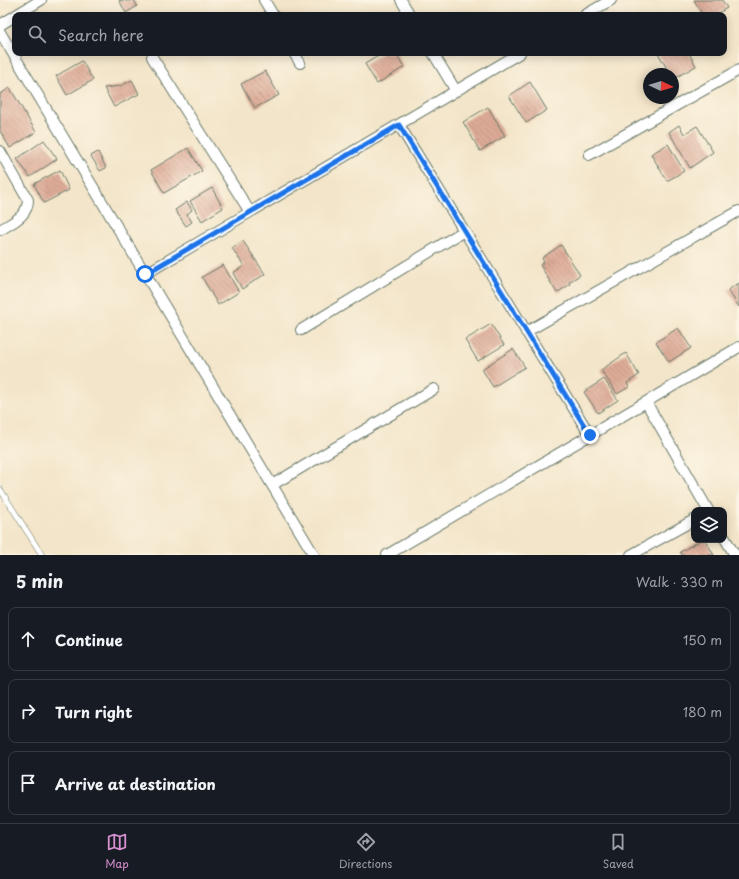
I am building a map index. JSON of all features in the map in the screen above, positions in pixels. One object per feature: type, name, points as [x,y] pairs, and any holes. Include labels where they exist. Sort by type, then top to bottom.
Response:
[{"type":"street","points":[[21,12],[41,0]]},
{"type":"street","points":[[264,0],[271,12]]},
{"type":"street","points":[[401,0],[408,12]]},
{"type":"street","points":[[590,12],[609,0]]},
{"type":"street","points":[[0,25],[12,18]]},
{"type":"street","points":[[0,32],[12,52]]},
{"type":"street","points":[[14,56],[314,555]]},
{"type":"street","points":[[296,56],[300,64]]},
{"type":"street","points":[[435,56],[456,91]]},
{"type":"street","points":[[145,274],[515,56]]},
{"type":"street","points":[[152,57],[250,212]]},
{"type":"street","points":[[589,155],[739,70]]},
{"type":"street","points":[[399,125],[590,435]]},
{"type":"street","points":[[0,152],[28,200],[28,208],[23,215],[0,230]]},
{"type":"street","points":[[526,332],[739,211]]},
{"type":"street","points":[[301,330],[464,231]]},
{"type":"street","points":[[387,555],[739,347]]},
{"type":"street","points":[[272,485],[434,389]]},
{"type":"street","points":[[646,402],[706,507]]},
{"type":"street","points":[[631,555],[691,522]]},
{"type":"street","points":[[727,542],[735,555]]},
{"type":"lane","points":[[0,489],[42,555]]},
{"type":"building","points":[[119,0],[134,0],[137,6],[125,12]]},
{"type":"building","points":[[694,0],[722,0],[727,8],[720,12],[701,12]]},
{"type":"building","points":[[378,56],[398,56],[404,67],[377,84],[365,64]]},
{"type":"building","points":[[660,56],[691,56],[696,66],[679,76],[679,68],[667,68]]},
{"type":"building","points":[[82,61],[93,80],[67,95],[56,76]]},
{"type":"building","points":[[265,71],[279,95],[255,108],[241,84]]},
{"type":"building","points":[[132,80],[139,94],[114,107],[104,88],[120,86]]},
{"type":"building","points":[[530,82],[547,110],[526,123],[509,96]]},
{"type":"building","points":[[10,88],[36,132],[10,148],[0,131],[0,94]]},
{"type":"building","points":[[488,107],[505,136],[480,151],[463,122]]},
{"type":"building","points":[[679,125],[684,134],[697,126],[713,152],[690,168],[669,132]]},
{"type":"building","points":[[44,140],[57,159],[30,177],[17,159]]},
{"type":"building","points":[[668,144],[684,171],[667,181],[651,154]]},
{"type":"building","points":[[188,148],[202,171],[164,193],[151,170]]},
{"type":"building","points":[[98,152],[106,168],[100,171],[91,156]]},
{"type":"building","points":[[60,170],[69,190],[44,203],[34,184]]},
{"type":"building","points":[[212,188],[223,208],[202,221],[190,201]]},
{"type":"building","points":[[187,202],[192,210],[187,214],[192,222],[186,226],[175,210]]},
{"type":"building","points":[[243,241],[265,274],[242,289],[233,273],[244,266],[232,248]]},
{"type":"building","points":[[561,245],[580,275],[569,282],[570,284],[557,293],[540,265],[544,262],[542,258]]},
{"type":"building","points":[[223,265],[239,292],[218,305],[202,277]]},
{"type":"building","points":[[739,283],[739,307],[728,290]]},
{"type":"building","points":[[491,324],[504,345],[478,361],[465,340]]},
{"type":"building","points":[[678,328],[691,348],[669,362],[656,342]]},
{"type":"building","points":[[513,349],[525,367],[493,387],[482,369]]},
{"type":"building","points":[[626,353],[639,375],[627,383],[629,387],[617,394],[601,370]]},
{"type":"building","points":[[604,379],[618,400],[598,413],[584,392]]},
{"type":"building","points":[[696,543],[707,543],[714,555],[682,555],[680,552]]},
{"type":"route","points":[[145,274],[399,125],[590,435]]}]
